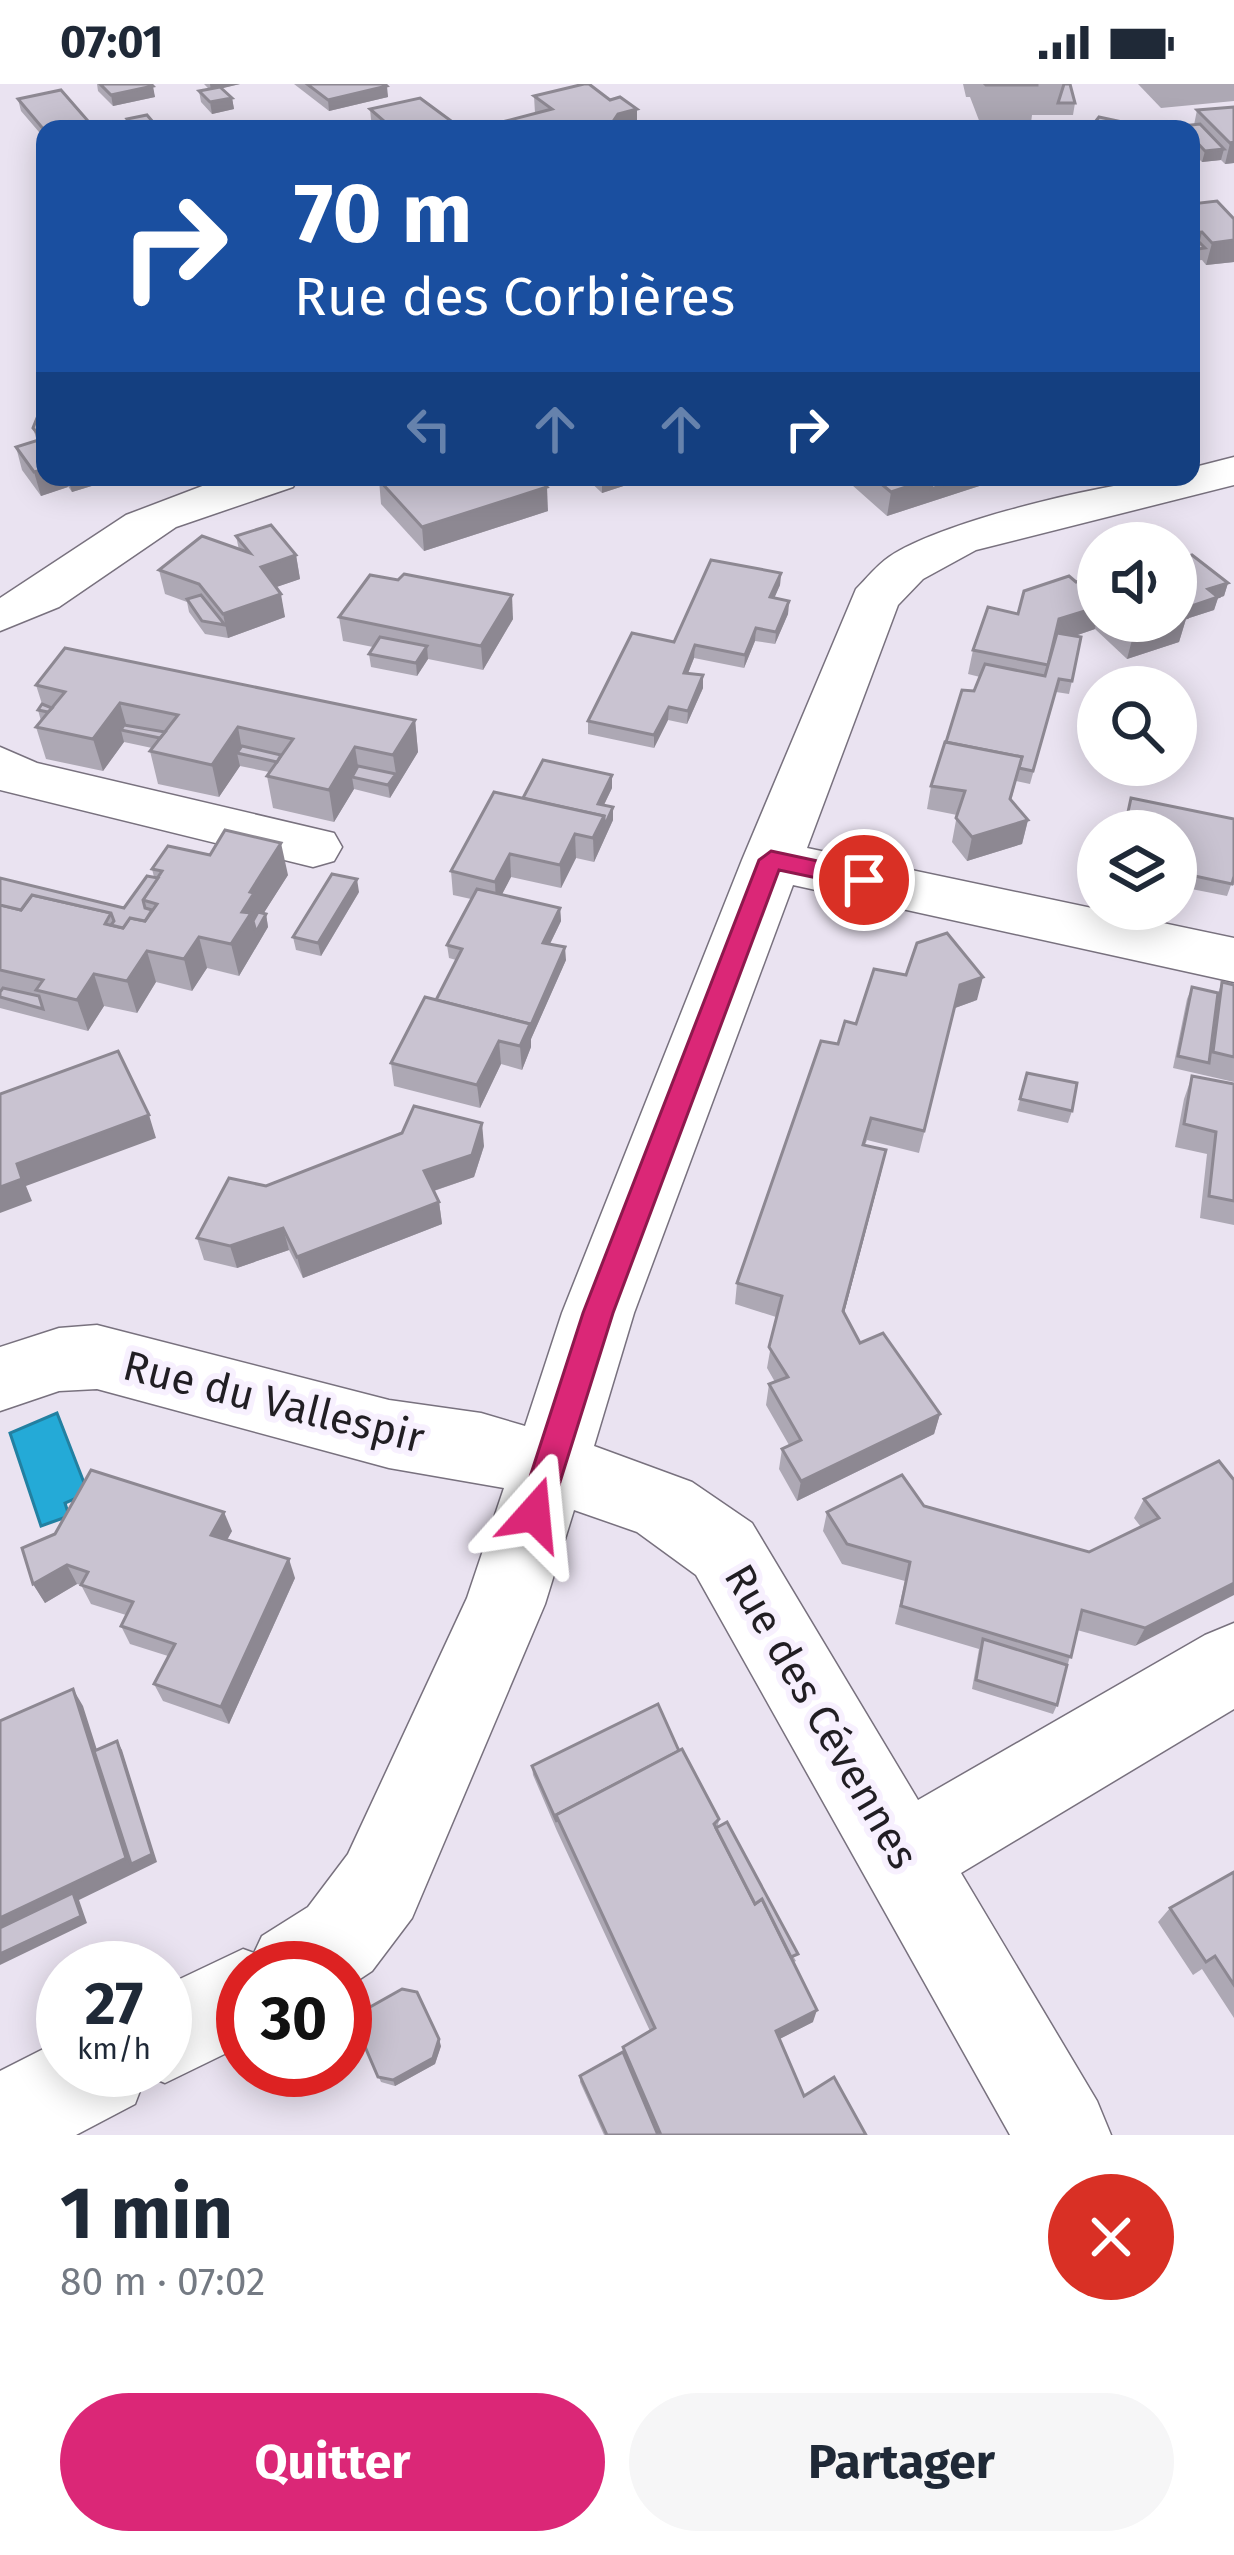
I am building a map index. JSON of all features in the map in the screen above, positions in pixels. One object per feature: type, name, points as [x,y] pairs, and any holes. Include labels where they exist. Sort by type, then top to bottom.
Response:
[{"type":"street","points":[[1200,476],[1234,471]]},
{"type":"street","points":[[0,616],[65,584],[139,527],[246,486]]},
{"type":"street","points":[[337,1941],[380,1886],[505,1604],[598,1313],[874,600],[905,568],[959,540],[1127,487]]},
{"type":"street","points":[[0,765],[40,783],[313,847]]},
{"type":"street","points":[[771,860],[1234,961]]},
{"type":"street","name":"Rue du Vallespir","points":[[0,1379],[69,1356],[97,1358],[388,1434],[481,1448],[549,1468]]},
{"type":"street","name":"Rue des Cévennes","points":[[549,1468],[666,1504],[691,1518],[724,1549],[1063,2135]]},
{"type":"street","points":[[905,1857],[1234,1663]]},
{"type":"street","points":[[0,2123],[49,2097]]},
{"type":"water","points":[[57,1413],[88,1493],[65,1503],[69,1516],[41,1526],[10,1433]]},
{"type":"building","points":[[100,84],[151,84],[153,86],[111,95]]},
{"type":"building","points":[[307,84],[385,84],[387,86],[328,100]]},
{"type":"building","points":[[589,84],[610,100],[620,97],[637,109],[618,114],[614,120],[510,120],[552,109],[534,96]]},
{"type":"building","points":[[1064,84],[1070,84],[1075,103],[1058,103]]},
{"type":"building","points":[[220,87],[232,98],[210,102],[199,91]]},
{"type":"building","points":[[61,90],[87,120],[36,120],[18,99]]},
{"type":"building","points":[[420,98],[450,120],[383,120],[370,109]]},
{"type":"building","points":[[1234,107],[1234,142],[1230,143],[1197,110]]},
{"type":"building","points":[[1200,124],[1224,149],[1205,151],[1200,146]]},
{"type":"building","points":[[1217,201],[1234,219],[1234,240],[1212,243],[1200,232],[1200,203]]},
{"type":"building","points":[[36,441],[36,471],[34,472],[16,447]]},
{"type":"building","points":[[384,486],[547,487],[422,527]]},
{"type":"building","points":[[271,525],[296,555],[261,567],[281,594],[223,614],[199,584],[159,570],[202,536],[250,553],[236,536]]},
{"type":"building","points":[[1197,559],[1228,583],[1208,589],[1218,597],[1197,604]]},
{"type":"building","points":[[711,560],[781,573],[770,597],[789,601],[776,632],[756,628],[745,655],[695,645],[684,673],[703,675],[688,711],[669,707],[654,735],[588,721],[632,633],[674,642]]},
{"type":"building","points":[[404,574],[512,595],[481,646],[339,617],[370,575],[398,580]]},
{"type":"building","points":[[1069,576],[1076,582],[1077,613],[1059,619],[1048,665],[973,650],[988,607],[1018,614],[1024,591]]},
{"type":"building","points":[[201,595],[225,625],[202,621],[187,599]]},
{"type":"building","points":[[1057,633],[1077,636],[1072,681],[1059,679],[1033,771],[1019,768],[1022,757],[946,742],[962,690],[974,691],[985,664],[1045,676]]},
{"type":"building","points":[[380,637],[427,646],[416,663],[369,654]]},
{"type":"building","points":[[65,648],[415,720],[393,755],[355,747],[329,790],[267,776],[293,739],[238,727],[212,765],[150,751],[178,715],[120,703],[93,739],[36,727],[65,692],[36,685]]},
{"type":"building","points":[[124,725],[165,732],[160,738],[121,730]]},
{"type":"building","points":[[945,742],[1022,757],[1010,799],[1028,820],[972,837],[956,818],[965,791],[931,786]]},
{"type":"building","points":[[242,746],[281,755],[277,762],[237,753]]},
{"type":"building","points":[[543,760],[612,775],[598,804],[613,807],[604,827],[604,816],[523,798]]},
{"type":"building","points":[[358,766],[396,774],[388,785],[352,777]]},
{"type":"building","points":[[494,792],[604,816],[593,838],[575,834],[560,865],[510,854],[495,882],[451,871]]},
{"type":"building","points":[[1131,798],[1190,810],[1128,810]]},
{"type":"building","points":[[1197,811],[1234,819],[1232,884],[1197,876]]},
{"type":"building","points":[[225,830],[281,843],[250,892],[254,893],[242,912],[251,913],[231,944],[199,937],[184,959],[147,951],[127,981],[94,974],[77,1000],[36,990],[43,980],[0,970],[0,905],[21,910],[32,895],[111,913],[105,924],[123,928],[130,918],[145,921],[157,904],[143,900],[162,871],[152,869],[168,846],[210,855]]},
{"type":"building","points":[[332,874],[357,879],[318,943],[293,937]]},
{"type":"building","points":[[147,876],[158,878],[143,900],[145,908],[152,910],[145,921],[130,918],[123,928],[111,925],[111,913],[32,895],[21,910],[0,905],[0,878],[124,908]]},
{"type":"building","points":[[477,889],[560,908],[543,943],[565,947],[530,1027],[436,1000],[462,949],[447,945]]},
{"type":"building","points":[[258,912],[266,914],[256,932],[253,921]]},
{"type":"building","points":[[947,933],[983,977],[960,985],[924,1131],[871,1118],[863,1145],[886,1150],[843,1311],[860,1343],[883,1333],[940,1414],[801,1481],[782,1449],[801,1440],[769,1384],[788,1377],[769,1347],[782,1296],[737,1283],[821,1041],[838,1044],[845,1021],[856,1024],[874,969],[906,975],[917,943]]},
{"type":"building","points":[[1222,982],[1234,985],[1234,1057],[1213,1052]]},
{"type":"building","points":[[1192,987],[1218,993],[1209,1063],[1178,1056]]},
{"type":"building","points":[[3,988],[39,996],[43,1009],[0,997]]},
{"type":"building","points":[[425,997],[530,1024],[520,1046],[499,1041],[477,1085],[391,1063]]},
{"type":"building","points":[[118,1051],[149,1115],[17,1164],[22,1179],[0,1187],[0,1094]]},
{"type":"building","points":[[1027,1073],[1077,1083],[1072,1111],[1020,1099]]},
{"type":"building","points":[[1192,1076],[1234,1084],[1234,1201],[1209,1196],[1216,1132],[1184,1124]]},
{"type":"building","points":[[414,1106],[482,1123],[472,1155],[424,1171],[439,1202],[297,1257],[283,1228],[230,1246],[197,1238],[229,1178],[266,1186],[402,1133]]},
{"type":"building","points":[[1219,1461],[1234,1480],[1234,1583],[1145,1628],[1082,1610],[1071,1657],[901,1606],[910,1562],[847,1544],[827,1512],[902,1475],[924,1506],[1089,1552],[1159,1518],[1144,1499]]},
{"type":"building","points":[[91,1470],[224,1512],[211,1535],[289,1559],[221,1707],[154,1684],[175,1644],[121,1626],[133,1602],[81,1585],[88,1572],[67,1565],[33,1584],[22,1548],[55,1534]]},
{"type":"building","points":[[983,1639],[1067,1665],[1057,1705],[976,1680]]},
{"type":"building","points":[[73,1689],[126,1858],[0,1918],[0,1721]]},
{"type":"building","points":[[658,1704],[679,1751],[556,1815],[557,1822],[532,1766]]},
{"type":"building","points":[[117,1741],[152,1854],[131,1864],[94,1751]]},
{"type":"building","points":[[682,1749],[719,1819],[714,1824],[755,1904],[762,1899],[817,2010],[776,2031],[804,2096],[834,2077],[866,2135],[661,2135],[623,2047],[655,2028],[556,1815]]},
{"type":"building","points":[[727,1822],[798,1954],[791,1957],[762,1899],[755,1904],[716,1828]]},
{"type":"building","points":[[1234,1872],[1234,1985],[1215,1956],[1206,1962],[1170,1908]]},
{"type":"building","points":[[73,1893],[81,1916],[0,1954],[0,1928]]},
{"type":"building","points":[[402,1989],[417,1992],[439,2039],[433,2058],[393,2080],[378,2077],[372,2063],[372,2006]]},
{"type":"building","points":[[623,2052],[658,2135],[607,2135],[580,2076]]},
{"type":"route","points":[[534,1514],[598,1313],[771,860],[864,880]]}]
